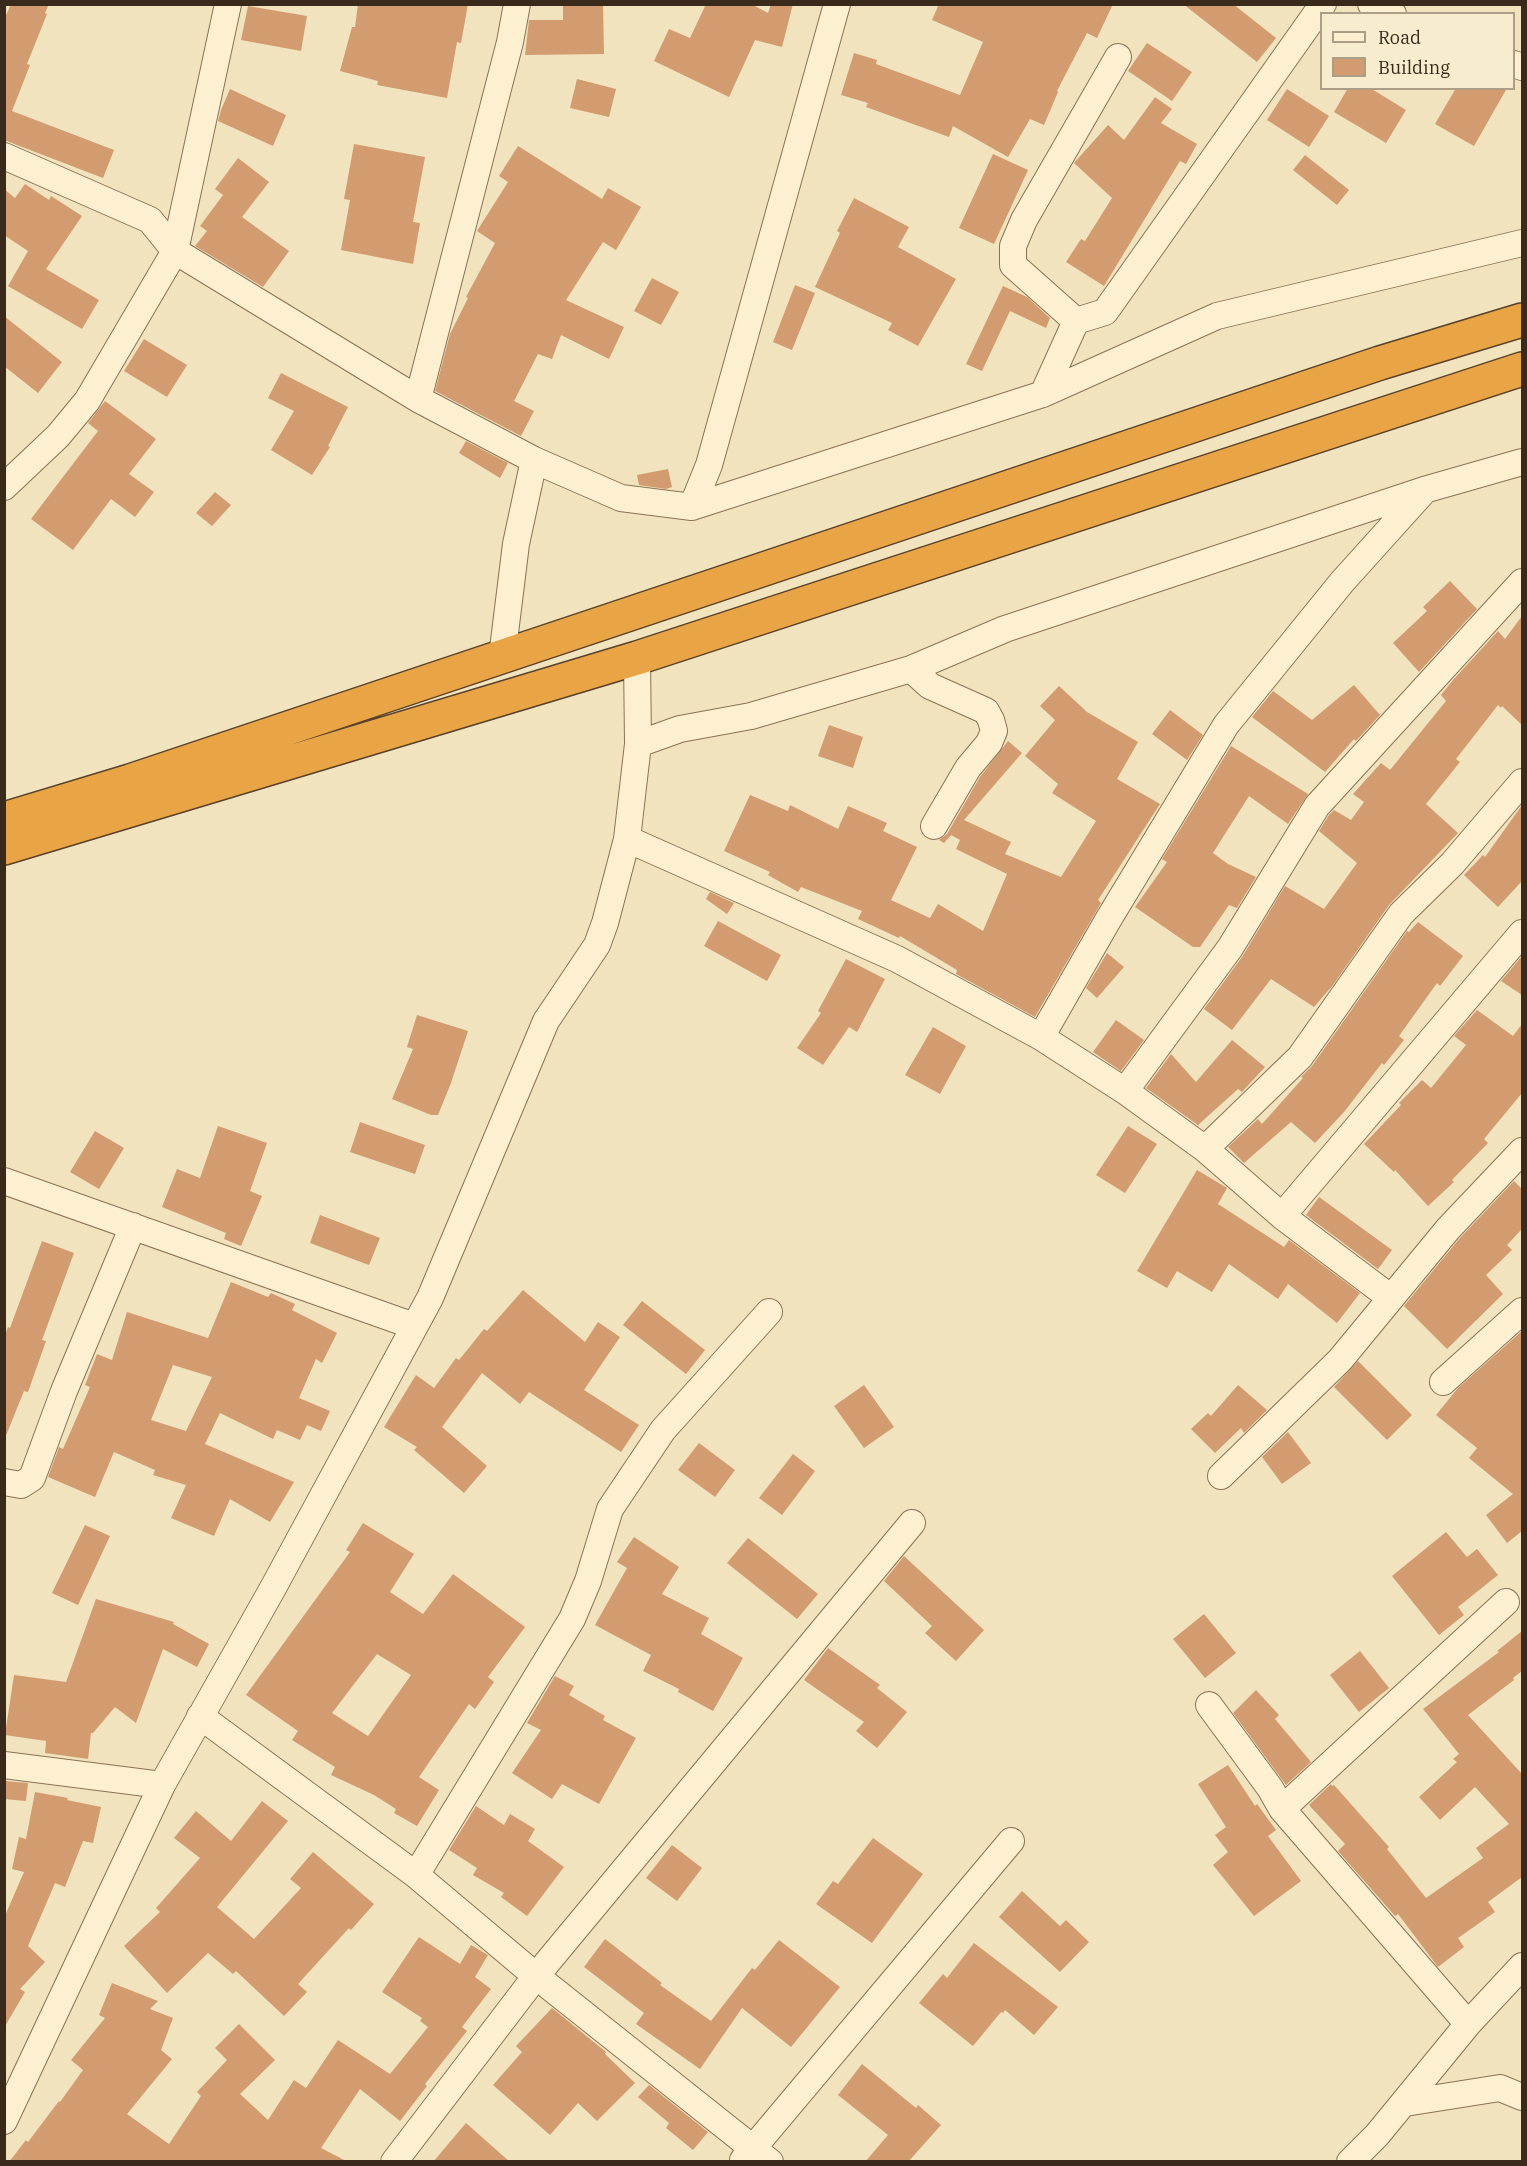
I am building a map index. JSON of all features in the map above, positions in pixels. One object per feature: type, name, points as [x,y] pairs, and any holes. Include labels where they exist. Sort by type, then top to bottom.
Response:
[{"type":"highway","points":[[4,848],[134,795],[502,657],[1380,363],[1522,320]]},
{"type":"highway","points":[[4,819],[134,795],[637,658],[1522,369]]},
{"type":"street","points":[[4,487],[58,436],[87,401],[175,251],[228,4]]},
{"type":"street","points":[[418,399],[510,42],[517,4]]},
{"type":"street","points":[[692,507],[709,465],[837,4]]},
{"type":"street","points":[[1043,394],[1076,321],[1106,312],[1323,4]]},
{"type":"street","points":[[1371,4],[1389,12]]},
{"type":"street","points":[[1076,321],[1013,265],[1013,246],[1024,220],[1118,57]]},
{"type":"street","points":[[4,156],[150,220],[175,251],[418,399],[534,460],[621,498],[692,507],[1043,394],[1216,315],[1522,243]]},
{"type":"street","points":[[502,657],[516,544],[534,460]]},
{"type":"street","points":[[638,744],[680,729],[751,716],[911,669],[1005,629],[1424,490],[1522,462]]},
{"type":"street","points":[[1041,1036],[1226,724],[1342,582],[1424,490]]},
{"type":"street","points":[[1125,1091],[1230,948],[1317,806],[1522,582]]},
{"type":"street","points":[[4,2121],[162,1785],[273,1588],[430,1298],[546,1021],[597,945],[627,839],[638,744],[637,658]]},
{"type":"street","points":[[911,669],[930,686],[986,711],[992,720],[994,731],[989,743],[968,768],[934,826]]},
{"type":"street","points":[[1205,1149],[1300,1057],[1401,914],[1452,864],[1522,782]]},
{"type":"street","points":[[627,839],[897,959],[1041,1036],[1125,1091],[1205,1149],[1282,1216],[1391,1298]]},
{"type":"street","points":[[1282,1216],[1522,933]]},
{"type":"street","points":[[1221,1476],[1340,1360],[1448,1229],[1522,1151]]},
{"type":"street","points":[[4,1180],[414,1326]]},
{"type":"street","points":[[4,1482],[21,1485],[32,1478],[64,1391],[134,1226]]},
{"type":"street","points":[[1443,1382],[1522,1311]]},
{"type":"street","points":[[416,1875],[572,1619],[588,1581],[610,1509],[663,1430],[769,1312]]},
{"type":"street","points":[[394,2162],[536,1976],[912,1523]]},
{"type":"street","points":[[1282,1809],[1506,1602]]},
{"type":"street","points":[[1209,1705],[1270,1788],[1282,1809],[1468,2024]]},
{"type":"street","points":[[200,1716],[416,1875],[756,2157],[1011,1841]]},
{"type":"street","points":[[4,1765],[162,1785]]},
{"type":"street","points":[[1350,2162],[1377,2135],[1468,2024],[1522,1966]]},
{"type":"street","points":[[1405,2103],[1500,2088],[1522,2097]]},
{"type":"building","points":[[11,4],[49,4],[27,64],[30,65],[12,111],[114,150],[103,178],[4,140],[4,20]]},
{"type":"building","points":[[358,4],[468,4],[461,43],[457,42],[447,98],[377,85],[378,81],[340,71],[352,27],[355,27]]},
{"type":"building","points":[[563,4],[603,4],[604,54],[525,55],[529,20],[563,20]]},
{"type":"building","points":[[706,4],[751,4],[768,13],[771,4],[793,4],[782,47],[755,40],[729,97],[654,61],[669,29],[690,38]]},
{"type":"building","points":[[939,4],[1113,4],[1097,38],[1087,33],[1057,91],[1044,125],[1030,119],[1008,157],[953,126],[949,137],[866,107],[868,103],[841,95],[854,53],[877,60],[876,64],[960,95],[983,42],[932,20]]},
{"type":"building","points":[[1183,4],[1233,4],[1276,38],[1257,62]]},
{"type":"building","points":[[248,6],[307,16],[301,51],[241,40]]},
{"type":"building","points":[[1147,43],[1192,72],[1172,101],[1128,71]]},
{"type":"building","points":[[577,79],[616,89],[609,117],[570,108]]},
{"type":"building","points":[[230,89],[286,115],[273,146],[218,121]]},
{"type":"building","points":[[1287,89],[1329,116],[1309,147],[1267,120]]},
{"type":"building","points":[[1347,90],[1373,90],[1406,110],[1386,143],[1334,112]]},
{"type":"building","points":[[1455,90],[1506,90],[1474,146],[1435,124]]},
{"type":"building","points":[[1155,97],[1172,109],[1161,123],[1197,144],[1186,164],[1180,161],[1104,286],[1066,262],[1081,239],[1085,241],[1112,198],[1074,163],[1108,125],[1124,140]]},
{"type":"building","points":[[354,144],[425,157],[413,222],[420,223],[413,264],[341,250],[350,200],[344,199]]},
{"type":"building","points":[[518,146],[602,199],[608,188],[641,207],[616,250],[603,242],[566,300],[624,327],[609,359],[561,335],[552,359],[538,354],[514,401],[534,411],[521,436],[435,391],[450,334],[468,298],[466,297],[495,243],[477,231],[508,182],[499,176]]},
{"type":"building","points":[[993,154],[1028,170],[994,244],[959,228]]},
{"type":"building","points":[[1305,155],[1349,190],[1337,205],[1293,170]]},
{"type":"building","points":[[238,158],[269,182],[242,217],[289,251],[263,287],[195,246],[207,231],[200,226],[223,195],[215,189]]},
{"type":"building","points":[[25,184],[49,200],[51,196],[82,216],[46,269],[99,300],[82,329],[8,286],[28,251],[4,235],[4,189],[15,198]]},
{"type":"building","points":[[854,198],[909,227],[898,247],[956,279],[918,346],[888,330],[892,323],[815,287],[840,233],[837,231]]},
{"type":"building","points":[[652,278],[679,292],[661,325],[634,311]]},
{"type":"building","points":[[795,285],[815,293],[792,350],[773,342]]},
{"type":"building","points":[[1003,286],[1027,297],[1050,318],[1046,328],[1010,311],[982,371],[966,364]]},
{"type":"building","points":[[4,316],[62,362],[38,393],[4,366]]},
{"type":"building","points":[[144,339],[187,365],[167,397],[124,371]]},
{"type":"building","points":[[281,373],[348,407],[328,446],[330,447],[312,475],[271,450],[294,411],[268,398]]},
{"type":"building","points":[[105,401],[156,439],[129,474],[154,492],[135,517],[111,499],[73,550],[31,519],[98,431],[88,423]]},
{"type":"building","points":[[466,441],[508,463],[500,478],[459,453]]},
{"type":"building","points":[[668,469],[672,487],[666,489],[639,485],[637,475]]},
{"type":"building","points":[[215,492],[231,505],[212,526],[196,513]]},
{"type":"building","points":[[1450,581],[1477,609],[1419,672],[1393,643],[1427,611],[1423,607]]},
{"type":"building","points":[[1522,616],[1522,725],[1498,705],[1456,759],[1460,762],[1426,804],[1458,833],[1389,905],[1333,985],[1314,1007],[1271,979],[1232,1030],[1204,1009],[1242,957],[1285,886],[1324,909],[1357,863],[1319,831],[1329,815],[1334,810],[1351,820],[1364,802],[1353,794],[1381,763],[1390,770],[1446,701],[1441,695],[1453,680],[1498,631],[1505,639]]},
{"type":"building","points":[[1354,685],[1380,715],[1356,741],[1354,739],[1325,772],[1252,717],[1273,691],[1312,720]]},
{"type":"building","points":[[1059,686],[1087,712],[1138,742],[1117,779],[1160,804],[1098,900],[1101,903],[1035,1017],[956,974],[957,970],[900,936],[899,938],[858,919],[862,911],[801,887],[798,892],[768,875],[770,872],[724,851],[750,795],[788,811],[790,805],[838,829],[848,806],[887,823],[883,831],[917,847],[891,900],[930,918],[938,904],[983,931],[1007,874],[956,849],[960,840],[951,835],[944,843],[939,840],[947,834],[980,777],[1008,741],[1022,753],[964,820],[1011,842],[1005,854],[1061,877],[1096,821],[1052,793],[1058,784],[1025,756],[1055,720],[1040,706]]},
{"type":"building","points":[[1170,710],[1203,735],[1187,760],[1152,734]]},
{"type":"building","points":[[829,725],[863,737],[853,768],[818,756]]},
{"type":"building","points":[[1231,746],[1308,794],[1288,824],[1249,796],[1213,853],[1228,864],[1256,877],[1237,908],[1229,905],[1200,947],[1193,947],[1135,907],[1167,862],[1162,859]]},
{"type":"building","points":[[1522,805],[1522,881],[1498,907],[1464,875],[1483,855],[1485,857]]},
{"type":"building","points":[[710,892],[734,903],[727,914],[706,899]]},
{"type":"building","points":[[718,921],[781,955],[767,981],[704,946]]},
{"type":"building","points":[[1418,922],[1463,956],[1440,986],[1437,983],[1399,1036],[1404,1040],[1315,1143],[1291,1122],[1244,1163],[1228,1147],[1258,1119],[1262,1124],[1303,1078],[1301,1077],[1312,1066],[1407,931],[1409,932]]},
{"type":"building","points":[[1107,953],[1124,967],[1097,998],[1086,988]]},
{"type":"building","points":[[1522,956],[1522,995],[1501,981]]},
{"type":"building","points":[[846,959],[885,979],[857,1032],[849,1027],[823,1065],[797,1048],[821,1013],[818,1011]]},
{"type":"building","points":[[1477,1010],[1513,1036],[1522,1024],[1522,1093],[1484,1139],[1488,1143],[1452,1180],[1454,1182],[1428,1206],[1395,1170],[1394,1172],[1364,1144],[1422,1080],[1431,1088],[1466,1045],[1454,1036]]},
{"type":"building","points":[[417,1015],[468,1031],[438,1115],[431,1115],[392,1099],[413,1049],[407,1047]]},
{"type":"building","points":[[1116,1020],[1144,1040],[1121,1071],[1093,1052]]},
{"type":"building","points":[[933,1027],[966,1046],[940,1094],[905,1075]]},
{"type":"building","points":[[1232,1040],[1265,1067],[1242,1092],[1238,1089],[1198,1125],[1146,1088],[1171,1054],[1196,1082]]},
{"type":"building","points":[[360,1122],[425,1145],[415,1174],[350,1152]]},
{"type":"building","points":[[218,1126],[267,1143],[250,1191],[262,1196],[241,1246],[224,1239],[226,1233],[162,1207],[177,1169],[200,1178]]},
{"type":"building","points":[[1128,1126],[1157,1144],[1125,1193],[1096,1175]]},
{"type":"building","points":[[95,1131],[124,1148],[99,1189],[70,1172]]},
{"type":"building","points":[[1197,1170],[1227,1188],[1218,1204],[1284,1247],[1289,1240],[1360,1293],[1337,1323],[1288,1284],[1278,1299],[1229,1264],[1212,1292],[1177,1271],[1167,1288],[1137,1271]]},
{"type":"building","points":[[1514,1181],[1522,1189],[1522,1229],[1507,1245],[1512,1250],[1486,1275],[1503,1294],[1447,1349],[1404,1306],[1459,1239]]},
{"type":"building","points":[[1319,1197],[1392,1250],[1378,1269],[1306,1215]]},
{"type":"building","points":[[320,1215],[380,1238],[369,1265],[310,1243]]},
{"type":"building","points":[[42,1241],[74,1253],[42,1340],[46,1341],[28,1392],[24,1391],[5,1438],[4,1338],[8,1327],[10,1328]]},
{"type":"building","points":[[231,1282],[268,1297],[271,1293],[295,1304],[292,1310],[337,1333],[322,1363],[316,1359],[299,1398],[330,1411],[321,1431],[307,1425],[300,1440],[277,1430],[273,1439],[220,1413],[205,1444],[294,1482],[270,1522],[230,1499],[214,1536],[171,1518],[186,1485],[153,1475],[155,1470],[114,1452],[95,1497],[48,1477],[59,1447],[63,1449],[90,1387],[85,1385],[97,1354],[112,1360],[127,1312],[208,1338]],"holes":[[[173,1365],[212,1377],[186,1431],[151,1420]]]},
{"type":"building","points":[[523,1290],[585,1342],[598,1322],[620,1337],[584,1390],[639,1425],[621,1452],[529,1392],[520,1404],[482,1373],[442,1427],[487,1466],[464,1493],[414,1450],[417,1447],[384,1427],[416,1375],[434,1388],[456,1358],[459,1360],[484,1329],[487,1331]]},
{"type":"building","points":[[642,1301],[705,1350],[686,1374],[623,1325]]},
{"type":"building","points":[[1522,1331],[1522,1531],[1507,1543],[1486,1515],[1513,1494],[1469,1458],[1477,1448],[1436,1415],[1458,1388]]},
{"type":"building","points":[[1358,1361],[1412,1415],[1387,1440],[1334,1387]]},
{"type":"building","points":[[864,1385],[894,1427],[864,1448],[834,1406]]},
{"type":"building","points":[[1238,1385],[1267,1410],[1244,1433],[1241,1428],[1215,1453],[1191,1429],[1208,1413],[1211,1416]]},
{"type":"building","points":[[1288,1432],[1311,1463],[1282,1484],[1262,1457]]},
{"type":"building","points":[[699,1443],[735,1470],[715,1497],[678,1470]]},
{"type":"building","points":[[793,1454],[815,1471],[782,1515],[759,1498]]},
{"type":"building","points":[[363,1523],[414,1554],[390,1592],[423,1614],[453,1574],[525,1627],[488,1677],[494,1682],[475,1709],[469,1704],[419,1777],[439,1790],[417,1826],[394,1813],[396,1809],[374,1795],[331,1775],[335,1767],[292,1740],[298,1731],[246,1695],[350,1552],[346,1550]],"holes":[[[377,1654],[411,1675],[368,1736],[332,1713]]]},
{"type":"building","points":[[85,1525],[110,1536],[78,1605],[52,1593]]},
{"type":"building","points":[[1446,1532],[1467,1557],[1477,1549],[1498,1575],[1458,1607],[1464,1615],[1439,1635],[1392,1576]]},
{"type":"building","points":[[634,1537],[679,1567],[662,1594],[709,1618],[701,1634],[743,1658],[713,1711],[678,1692],[679,1689],[643,1671],[651,1655],[595,1625],[627,1568],[617,1562]]},
{"type":"building","points":[[748,1538],[818,1594],[797,1619],[727,1563]]},
{"type":"building","points":[[904,1556],[984,1630],[956,1661],[925,1633],[932,1626],[884,1581]]},
{"type":"building","points":[[96,1599],[174,1622],[173,1624],[209,1644],[197,1667],[163,1649],[136,1723],[115,1707],[91,1733],[88,1759],[45,1753],[46,1741],[5,1735],[14,1675],[66,1682]]},
{"type":"building","points":[[1204,1614],[1236,1653],[1205,1678],[1173,1639]]},
{"type":"building","points":[[1522,1631],[1522,1671],[1513,1678],[1514,1680],[1468,1715],[1522,1774],[1522,1877],[1488,1902],[1495,1912],[1458,1938],[1464,1947],[1438,1967],[1398,1914],[1395,1916],[1338,1851],[1345,1844],[1309,1805],[1331,1784],[1334,1785],[1389,1847],[1387,1849],[1426,1898],[1483,1858],[1476,1848],[1509,1824],[1475,1787],[1440,1820],[1419,1797],[1457,1762],[1453,1759],[1459,1754],[1423,1709],[1499,1652],[1497,1651]]},
{"type":"building","points":[[828,1648],[880,1685],[877,1688],[907,1712],[877,1748],[856,1731],[864,1722],[804,1680]]},
{"type":"building","points":[[1360,1651],[1389,1688],[1359,1712],[1330,1675]]},
{"type":"building","points":[[555,1676],[574,1686],[569,1695],[605,1716],[603,1720],[636,1738],[599,1804],[562,1784],[552,1799],[512,1773],[541,1730],[527,1723]]},
{"type":"building","points":[[1256,1690],[1279,1715],[1275,1719],[1311,1762],[1286,1785],[1233,1713]]},
{"type":"building","points":[[1228,1765],[1255,1806],[1257,1804],[1276,1830],[1268,1836],[1301,1881],[1254,1916],[1213,1865],[1228,1852],[1215,1835],[1226,1827],[1198,1784]]},
{"type":"building","points":[[4,1781],[28,1783],[26,1801],[4,1799]]},
{"type":"building","points":[[35,1792],[101,1807],[93,1843],[83,1841],[65,1887],[55,1883],[28,1946],[45,1962],[20,1989],[25,1992],[4,2028],[4,1918],[24,1872],[12,1869],[19,1837],[26,1839]]},
{"type":"building","points":[[262,1801],[288,1821],[217,1907],[254,1939],[301,1888],[290,1879],[313,1852],[374,1904],[298,1984],[307,1992],[284,2016],[236,1971],[233,1974],[208,1953],[167,1993],[124,1946],[160,1912],[156,1908],[200,1858],[174,1838],[196,1811],[231,1841]]},
{"type":"building","points":[[476,1806],[504,1825],[510,1814],[535,1829],[528,1841],[564,1867],[527,1916],[501,1897],[504,1893],[473,1875],[477,1868],[449,1850]]},
{"type":"building","points":[[873,1838],[923,1874],[872,1943],[816,1904],[833,1881],[838,1884]]},
{"type":"building","points":[[672,1845],[702,1868],[677,1901],[646,1878]]},
{"type":"building","points":[[1022,1891],[1060,1926],[1066,1920],[1089,1942],[1060,1972],[999,1917]]},
{"type":"building","points":[[419,1937],[460,1964],[471,1945],[488,1955],[475,1977],[491,1989],[462,2027],[467,2031],[425,2084],[427,2086],[400,2121],[360,2089],[321,2148],[348,2162],[9,2162],[26,2140],[28,2142],[83,2070],[71,2060],[105,2018],[99,2015],[112,1983],[158,2001],[150,2009],[173,2018],[161,2050],[172,2059],[127,2114],[169,2144],[201,2096],[197,2092],[227,2060],[215,2048],[239,2024],[275,2060],[240,2094],[268,2120],[294,2080],[306,2088],[338,2040],[390,2074],[428,2027],[420,2021],[422,2018],[382,1992]]},
{"type":"building","points":[[605,1939],[662,1983],[660,1985],[711,2021],[752,1968],[755,1970],[779,1940],[840,1987],[791,2047],[742,2008],[700,2069],[636,2024],[644,2013],[584,1967]]},
{"type":"building","points":[[974,1943],[1058,2007],[1034,2035],[1005,2010],[973,2046],[919,2003],[943,1974],[947,1978]]},
{"type":"building","points":[[552,2008],[606,2052],[605,2054],[635,2083],[597,2121],[578,2103],[550,2135],[493,2085],[522,2052],[516,2046]]},
{"type":"building","points":[[862,2064],[916,2108],[918,2105],[941,2125],[908,2162],[865,2162],[888,2135],[838,2095]]},
{"type":"building","points":[[649,2085],[708,2132],[693,2150],[666,2128],[669,2123],[638,2097]]},
{"type":"building","points":[[466,2123],[510,2162],[433,2162]]}]
